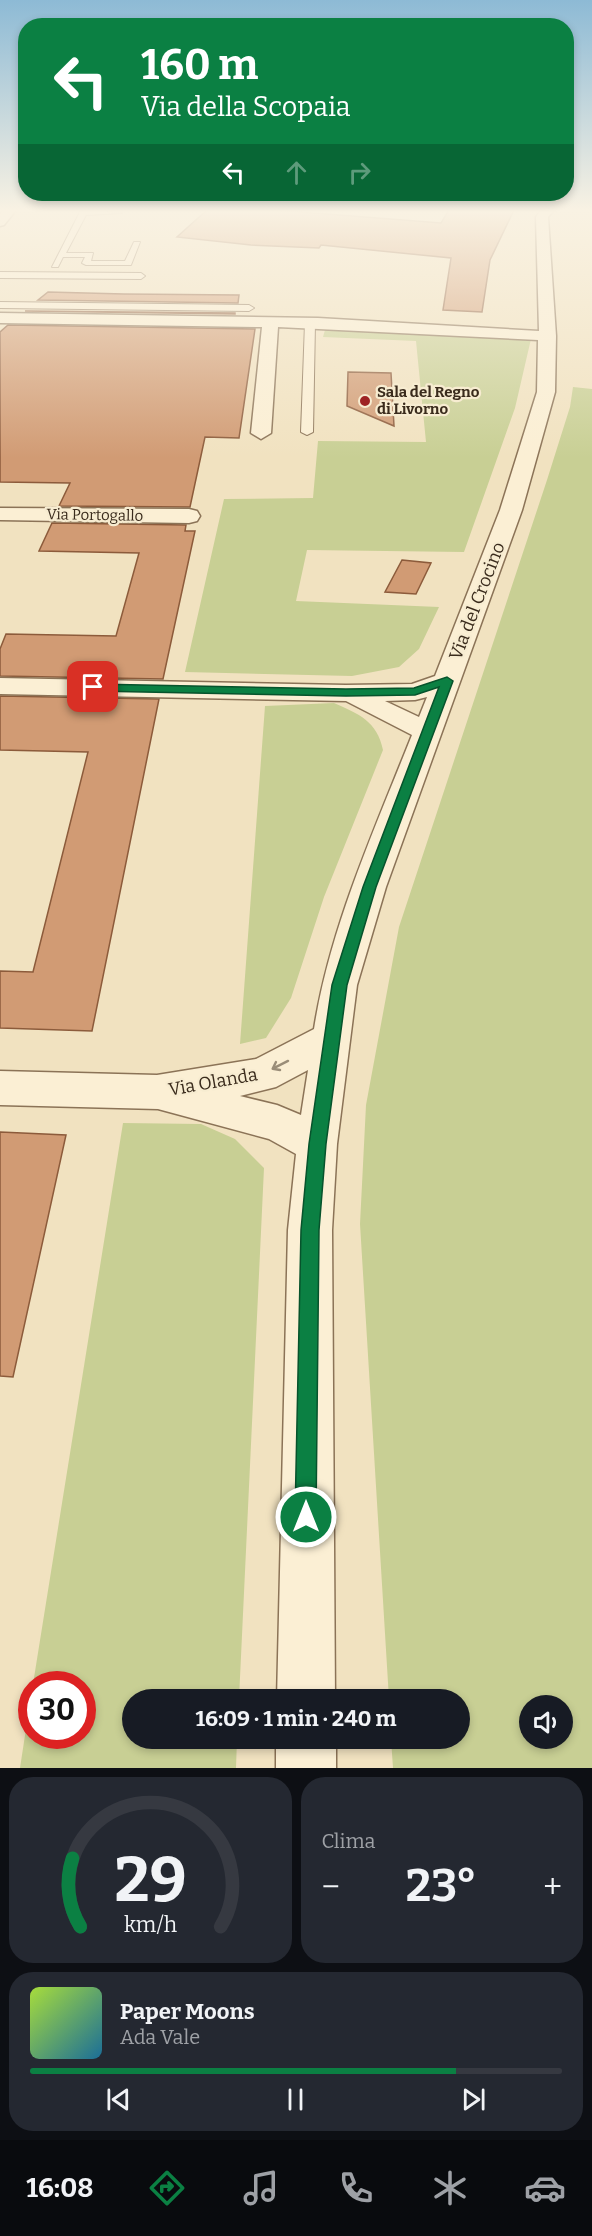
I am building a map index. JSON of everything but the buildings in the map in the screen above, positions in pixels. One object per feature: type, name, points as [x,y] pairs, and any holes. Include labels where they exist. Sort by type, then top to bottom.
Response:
[{"type":"street","name":"Via del Crocino","points":[[306,1689],[306,1472],[310,1230],[317,1144],[339,985],[366,898],[511,510],[545,398],[548,372],[546,293]]},
{"type":"street","points":[[0,318],[54,312],[153,313],[270,322],[548,336]]},
{"type":"street","points":[[261,433],[270,322]]},
{"type":"street","name":"Via Portogallo","points":[[0,514],[189,516]]},
{"type":"street","points":[[0,686],[346,693],[415,692],[447,681]]},
{"type":"street","points":[[346,693],[428,732]]},
{"type":"street","name":"Via Olanda","points":[[0,1088],[157,1092],[262,1075],[332,1038]]},
{"type":"street","name":"Via Olanda","points":[[157,1092],[277,1124],[317,1144]]},
{"type":"street","points":[[306,1749],[306,1768]]},
{"type":"lane","points":[[0,305],[54,312]]},
{"type":"lane","points":[[153,313],[249,308]]},
{"type":"lane","points":[[307,432],[310,323]]},
{"type":"green space","points":[[325,330],[531,339],[515,408],[464,552],[307,550],[296,601],[439,607],[419,649],[399,667],[352,676],[185,672],[224,499],[313,498],[318,441],[426,442],[416,341],[323,337]]},
{"type":"green space","points":[[573,387],[592,389],[592,1768],[393,1768],[392,1749],[470,1749],[470,1689],[388,1689],[360,1224],[366,1105],[399,927],[570,407]]},
{"type":"green space","points":[[334,703],[366,720],[376,732],[383,750],[324,897],[291,998],[266,1038],[240,1044],[265,706]]},
{"type":"green space","points":[[123,1123],[201,1124],[235,1139],[264,1168],[239,1689],[122,1689],[122,1749],[237,1749],[236,1768],[20,1768],[23,1749],[96,1749],[96,1671],[35,1671]]},
{"type":"place","name":"Sala del Regno di Livorno","points":[[365,401]]},
{"type":"route","points":[[93,687],[346,693],[415,692],[447,681],[369,887],[339,985],[317,1144],[310,1230],[306,1517]]}]
